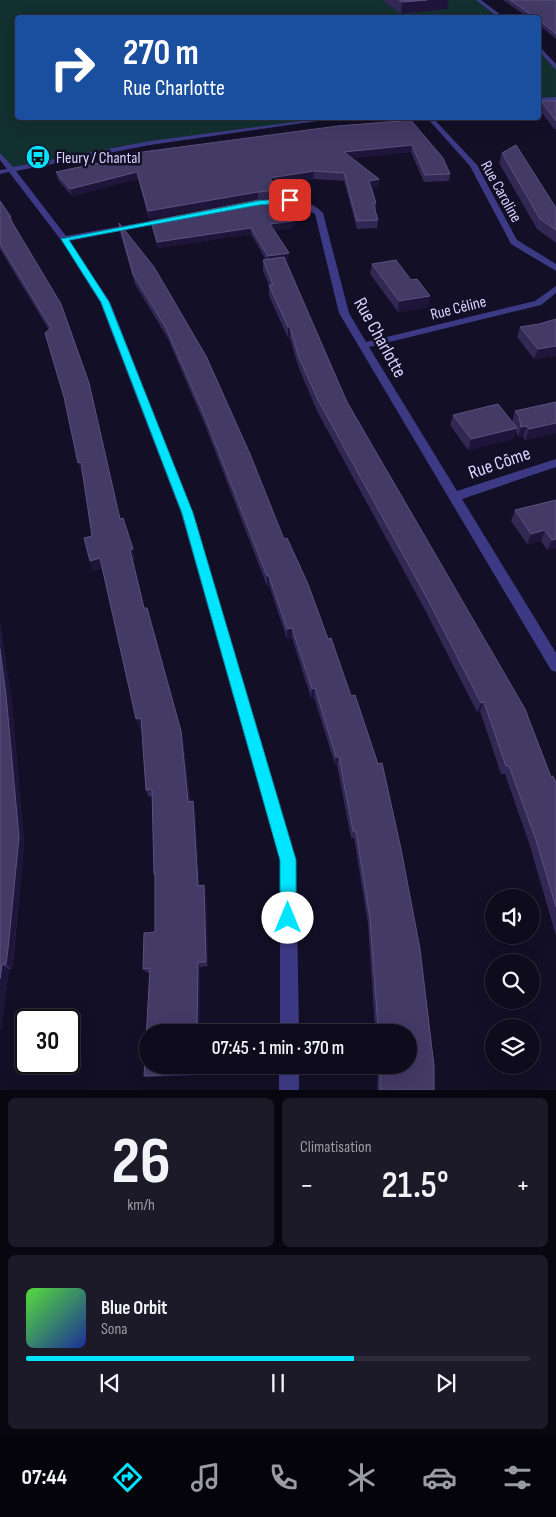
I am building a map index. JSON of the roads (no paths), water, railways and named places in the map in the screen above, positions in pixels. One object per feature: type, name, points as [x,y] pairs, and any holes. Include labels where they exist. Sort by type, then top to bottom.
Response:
[{"type":"street","points":[[478,0],[499,15]]},
{"type":"street","points":[[541,50],[556,68]]},
{"type":"street","points":[[541,100],[556,99]]},
{"type":"street","points":[[266,120],[270,126]]},
{"type":"street","points":[[5,171],[150,143],[320,120]]},
{"type":"street","name":"Rue Caroline","points":[[432,120],[472,164],[514,242],[556,268]]},
{"type":"street","points":[[0,155],[5,171],[64,239],[105,302],[187,513],[288,860],[289,1024]]},
{"type":"street","name":"Rue Charlotte","points":[[258,203],[290,200],[312,205],[319,213],[344,313],[556,666]]},
{"type":"street","points":[[64,239],[181,217]]},
{"type":"street","name":"Rue Céline","points":[[364,345],[538,303],[556,289]]},
{"type":"street","name":"Rue Côme","points":[[454,497],[556,463]]},
{"type":"street","points":[[289,1074],[289,1090]]},
{"type":"place","name":"Fleury / Chantal","points":[[38,157]]}]
